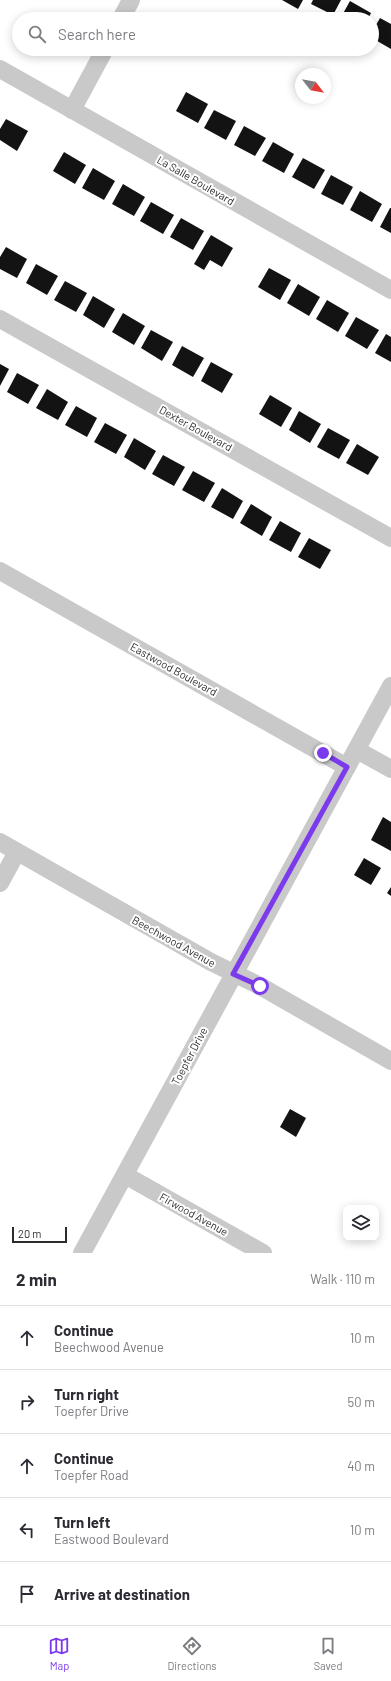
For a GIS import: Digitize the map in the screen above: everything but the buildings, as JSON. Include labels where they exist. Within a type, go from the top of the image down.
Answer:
[{"type":"street","points":[[125,12],[131,0]]},
{"type":"street","points":[[72,110],[101,56]]},
{"type":"street","name":"La Salle Boulevard","points":[[0,69],[391,290]]},
{"type":"street","name":"Dexter Boulevard","points":[[0,319],[391,538]]},
{"type":"street","name":"Eastwood Boulevard","points":[[0,572],[347,767]]},
{"type":"street","name":"Toepfer Drive","points":[[82,1253],[391,686]]},
{"type":"street","points":[[357,750],[391,769]]},
{"type":"street","name":"Beechwood Avenue","points":[[0,842],[233,974],[260,986],[391,1061]]},
{"type":"street","points":[[0,883],[17,852]]},
{"type":"street","name":"Firwood Avenue","points":[[125,1175],[263,1253]]},
{"type":"route","points":[[260,986],[233,974],[347,767],[323,753]]}]
